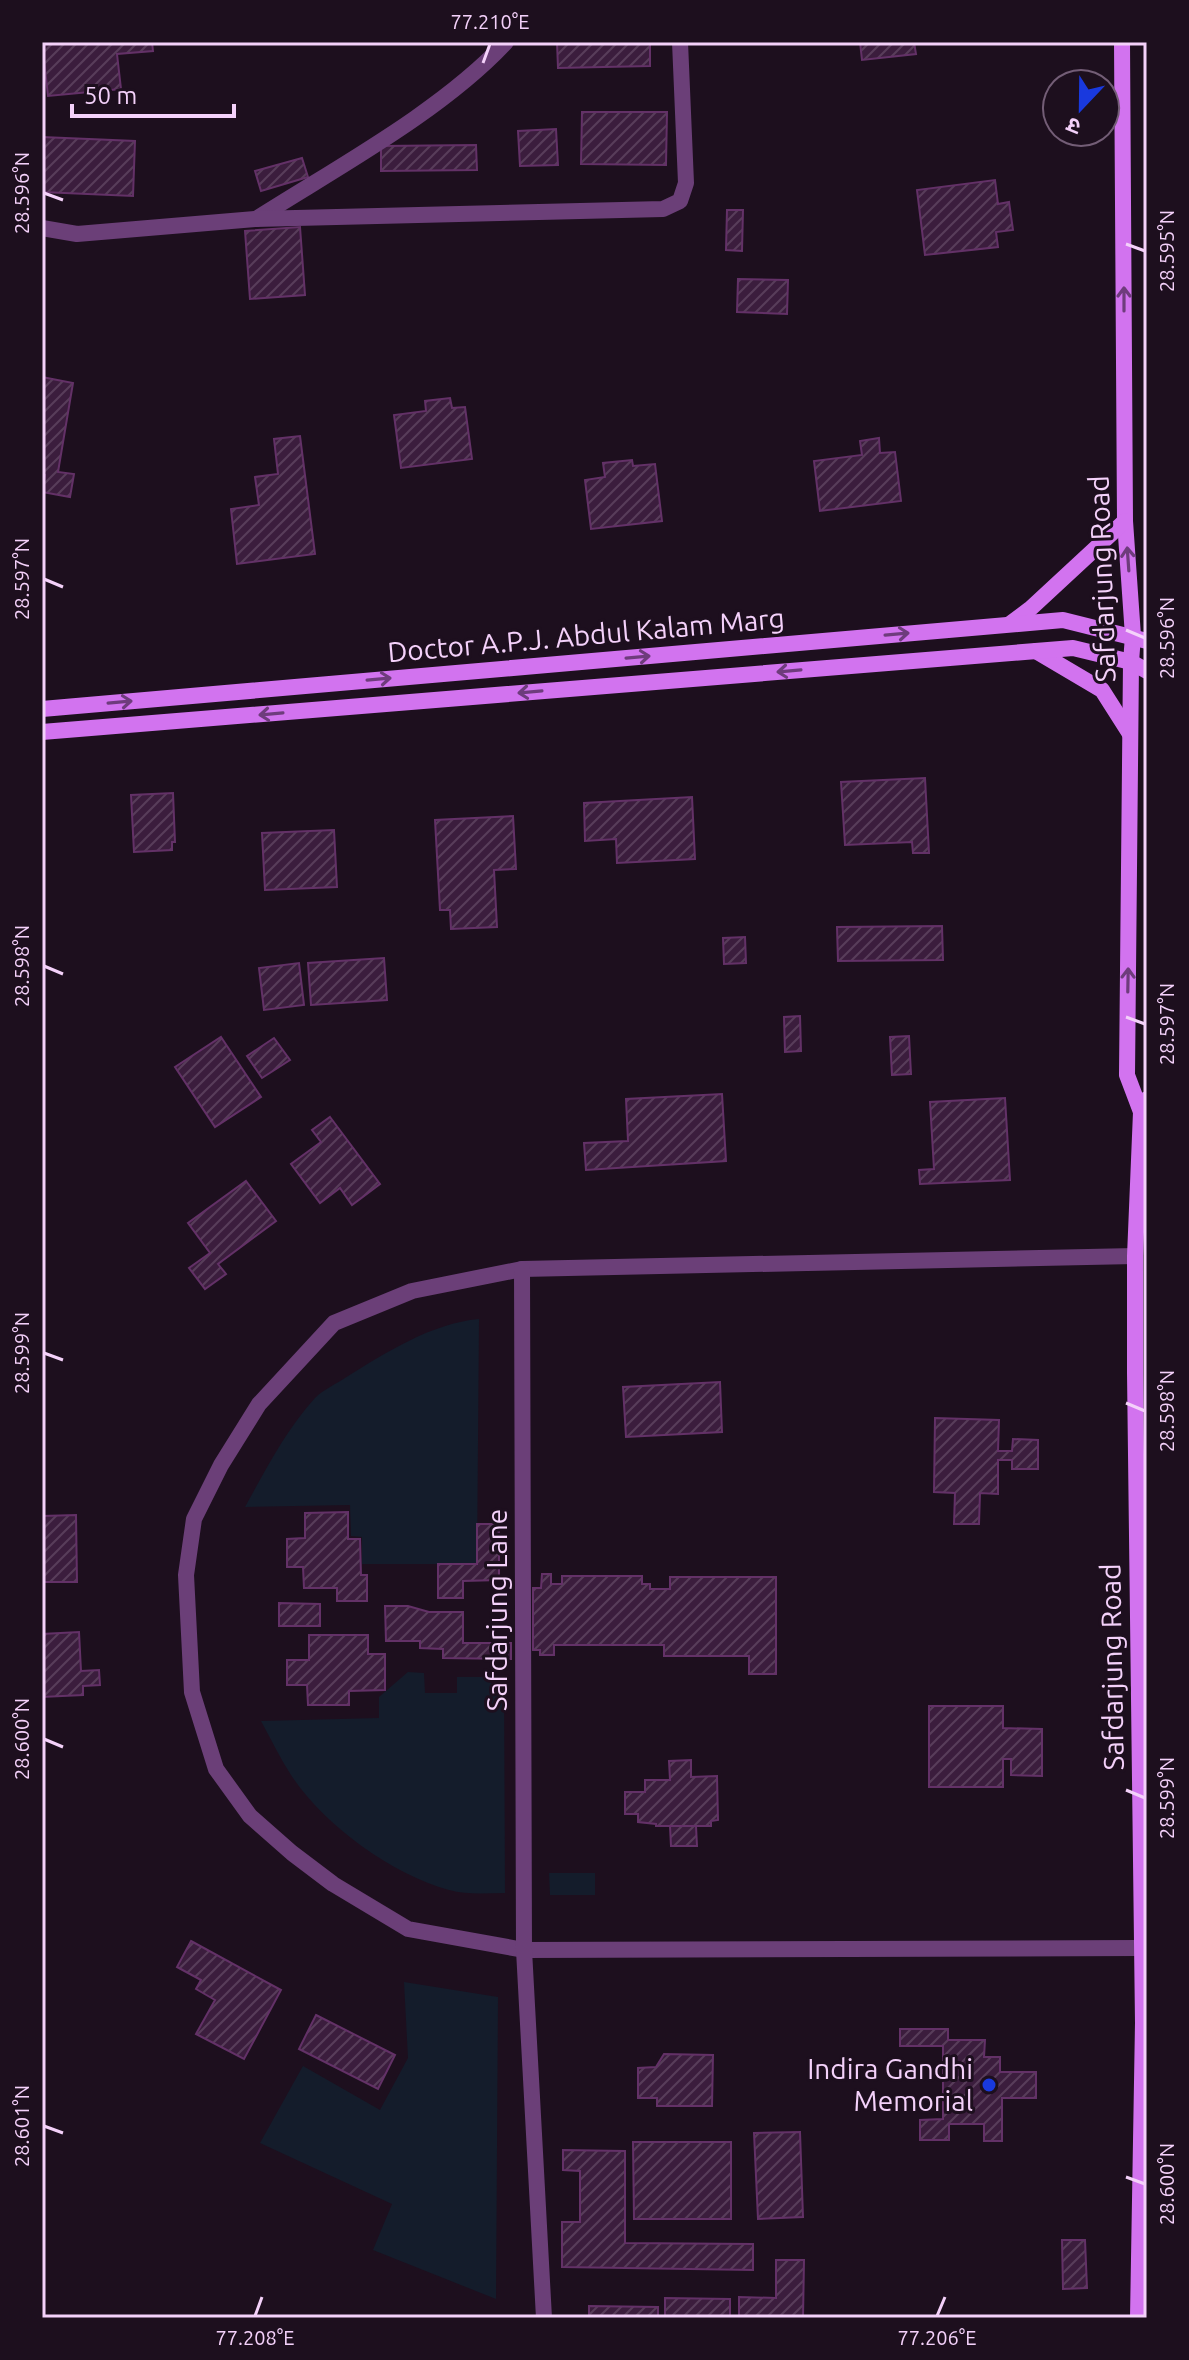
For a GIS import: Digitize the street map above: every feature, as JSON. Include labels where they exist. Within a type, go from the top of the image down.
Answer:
[{"type":"main road","name":"Safdarjung Road","points":[[1122,42],[1125,521],[1140,639],[1131,662],[1127,1075],[1144,1105],[1135,1256],[1143,2023],[1138,2318]]},
{"type":"main road","points":[[1009,625],[1125,521]]},
{"type":"main road","name":"Doctor A.P.J. Abdul Kalam Marg","points":[[42,709],[1063,620],[1140,639]]},
{"type":"main road","points":[[956,629],[959,657]]},
{"type":"main road","name":"Doctor A.P.J. Abdul Kalam Marg","points":[[42,732],[1073,648],[1131,662],[1147,671]]},
{"type":"main road","points":[[1034,651],[1102,690],[1132,736]]},
{"type":"street","points":[[255,219],[426,109],[506,42]]},
{"type":"street","points":[[42,228],[77,234],[255,219],[663,209],[680,201],[686,183],[680,42]]},
{"type":"street","points":[[1135,1256],[522,1269],[412,1291],[334,1323],[259,1404],[221,1465],[194,1519],[186,1575],[192,1692],[216,1769],[250,1816],[333,1884],[408,1929],[524,1950],[1140,1948]]},
{"type":"street","name":"Safdarjung Lane","points":[[522,1269],[524,1950],[544,2318]]},
{"type":"shaded area","points":[[479,1319],[477,1564],[362,1564],[362,1537],[351,1536],[350,1505],[245,1507],[286,1437],[318,1395],[409,1341],[444,1326]]},
{"type":"shaded area","points":[[408,1672],[424,1673],[425,1693],[457,1693],[457,1677],[504,1677],[505,1893],[449,1890],[427,1883],[382,1860],[340,1829],[305,1794],[287,1769],[261,1721],[379,1718],[379,1697]]},
{"type":"shaded area","points":[[549,1873],[595,1873],[595,1895],[550,1895]]},
{"type":"shaded area","points":[[404,1982],[498,1997],[496,2299],[373,2250],[392,2204],[260,2143],[303,2066],[380,2110],[408,2058]]},
{"type":"building","points":[[42,42],[152,42],[153,51],[117,54],[121,89],[48,96]]},
{"type":"building","points":[[557,42],[650,42],[650,66],[558,68]]},
{"type":"building","points":[[860,42],[914,42],[916,54],[862,60]]},
{"type":"building","points":[[582,112],[667,112],[666,165],[581,164]]},
{"type":"building","points":[[556,129],[558,165],[520,166],[518,131]]},
{"type":"building","points":[[42,137],[135,141],[133,196],[42,192]]},
{"type":"building","points":[[476,145],[477,170],[381,171],[381,146]]},
{"type":"building","points":[[302,158],[308,177],[261,191],[255,171]]},
{"type":"building","points":[[995,180],[998,204],[1009,202],[1013,230],[996,232],[998,247],[925,255],[917,190]]},
{"type":"building","points":[[727,210],[743,210],[742,251],[726,250]]},
{"type":"building","points":[[300,227],[305,295],[250,299],[245,231]]},
{"type":"building","points":[[738,279],[788,280],[787,314],[737,312]]},
{"type":"building","points":[[42,377],[73,383],[58,472],[74,474],[70,497],[42,492],[45,475],[42,474]]},
{"type":"building","points":[[450,398],[452,408],[465,407],[472,459],[401,468],[394,415],[426,411],[425,401]]},
{"type":"building","points":[[300,436],[315,554],[237,564],[231,509],[259,505],[255,477],[278,474],[274,439]]},
{"type":"building","points":[[879,438],[880,453],[895,452],[901,501],[820,511],[814,461],[862,455],[860,441]]},
{"type":"building","points":[[632,460],[633,466],[655,464],[662,521],[591,529],[585,480],[605,477],[603,463]]},
{"type":"building","points":[[925,778],[929,853],[913,853],[912,842],[845,845],[841,782]]},
{"type":"building","points":[[173,793],[175,842],[172,842],[172,850],[134,852],[131,795]]},
{"type":"building","points":[[692,797],[695,859],[617,863],[616,839],[585,841],[584,803]]},
{"type":"building","points":[[513,816],[516,869],[494,870],[497,927],[451,929],[450,910],[440,910],[435,820]]},
{"type":"building","points":[[334,830],[337,887],[265,890],[262,833]]},
{"type":"building","points":[[942,926],[943,960],[838,961],[837,927]]},
{"type":"building","points":[[745,937],[746,963],[724,964],[723,938]]},
{"type":"building","points":[[384,958],[387,1000],[311,1005],[308,963]]},
{"type":"building","points":[[299,963],[304,1005],[264,1010],[259,968]]},
{"type":"building","points":[[800,1016],[801,1051],[785,1052],[784,1017]]},
{"type":"building","points":[[909,1036],[911,1074],[892,1075],[890,1037]]},
{"type":"building","points":[[221,1037],[261,1097],[215,1127],[175,1067]]},
{"type":"building","points":[[274,1038],[290,1060],[262,1078],[247,1056]]},
{"type":"building","points":[[722,1094],[726,1161],[586,1170],[584,1143],[628,1141],[626,1099]]},
{"type":"building","points":[[1005,1098],[1010,1180],[920,1184],[919,1170],[934,1169],[930,1102]]},
{"type":"building","points":[[330,1117],[380,1184],[352,1205],[340,1188],[320,1203],[291,1164],[321,1142],[312,1130]]},
{"type":"building","points":[[246,1181],[276,1221],[218,1264],[226,1274],[205,1289],[189,1268],[210,1253],[188,1223]]},
{"type":"building","points":[[720,1382],[722,1432],[626,1437],[623,1387]]},
{"type":"building","points":[[935,1418],[999,1420],[998,1451],[1012,1451],[1013,1439],[1038,1440],[1038,1469],[1012,1469],[1012,1460],[998,1460],[998,1494],[980,1493],[979,1524],[954,1524],[955,1493],[934,1492]]},
{"type":"building","points":[[348,1512],[348,1539],[360,1539],[361,1575],[367,1575],[367,1601],[337,1601],[337,1588],[304,1588],[303,1567],[287,1567],[287,1539],[305,1538],[305,1513]]},
{"type":"building","points":[[76,1515],[77,1582],[42,1582],[42,1516]]},
{"type":"building","points":[[477,1524],[499,1524],[499,1580],[463,1581],[463,1598],[438,1598],[438,1564],[477,1564]]},
{"type":"building","points":[[542,1574],[551,1574],[551,1584],[562,1584],[562,1576],[642,1576],[642,1584],[650,1584],[650,1589],[670,1589],[670,1577],[776,1577],[776,1674],[749,1674],[749,1656],[664,1656],[664,1645],[554,1645],[554,1655],[540,1655],[540,1650],[533,1650],[533,1588],[541,1588]]},
{"type":"building","points":[[279,1603],[320,1604],[320,1626],[279,1626]]},
{"type":"building","points":[[385,1606],[408,1606],[429,1612],[463,1612],[463,1643],[511,1643],[511,1659],[443,1658],[443,1649],[420,1648],[420,1641],[386,1641]]},
{"type":"building","points":[[79,1632],[81,1671],[99,1670],[100,1685],[83,1686],[83,1695],[42,1697],[42,1634]]},
{"type":"building","points":[[309,1635],[368,1635],[368,1654],[385,1654],[385,1690],[349,1691],[349,1705],[308,1705],[307,1685],[287,1685],[287,1660],[309,1660]]},
{"type":"building","points":[[929,1706],[1003,1706],[1003,1728],[1042,1729],[1042,1776],[1011,1775],[1011,1759],[1003,1759],[1003,1787],[929,1787]]},
{"type":"building","points":[[691,1760],[691,1777],[717,1776],[718,1820],[711,1821],[711,1826],[656,1826],[638,1822],[638,1814],[625,1814],[625,1792],[645,1792],[645,1780],[670,1780],[669,1761]]},
{"type":"building","points":[[670,1826],[696,1826],[697,1846],[671,1846]]},
{"type":"building","points":[[191,1941],[281,1990],[244,2059],[196,2034],[215,2000],[196,1989],[201,1980],[177,1967]]},
{"type":"building","points":[[316,2015],[395,2055],[378,2089],[299,2049]]},
{"type":"building","name":"Indira Gandhi Memorial","points":[[900,2029],[948,2029],[948,2040],[985,2040],[984,2057],[1000,2057],[1000,2072],[1036,2072],[1036,2098],[1002,2098],[1002,2141],[984,2141],[984,2124],[949,2124],[949,2140],[920,2140],[920,2120],[943,2119],[943,2046],[900,2046]]},
{"type":"building","points":[[664,2054],[713,2055],[712,2106],[657,2106],[657,2098],[638,2098],[638,2068],[656,2067]]},
{"type":"building","points":[[800,2132],[803,2217],[758,2219],[754,2133]]},
{"type":"building","points":[[633,2142],[731,2142],[731,2219],[634,2219]]},
{"type":"building","points":[[563,2150],[625,2151],[625,2243],[753,2244],[753,2270],[562,2267],[562,2222],[580,2222],[580,2171],[563,2170]]},
{"type":"building","points":[[1062,2240],[1085,2240],[1087,2288],[1063,2289]]},
{"type":"building","points":[[776,2260],[804,2260],[803,2318],[739,2318],[739,2297],[776,2298]]},
{"type":"building","points":[[665,2298],[730,2299],[730,2318],[665,2318]]},
{"type":"building","points":[[589,2306],[658,2307],[658,2318],[589,2318]]},
{"type":"place","name":"Indira Gandhi Memorial","points":[[989,2085]]}]
